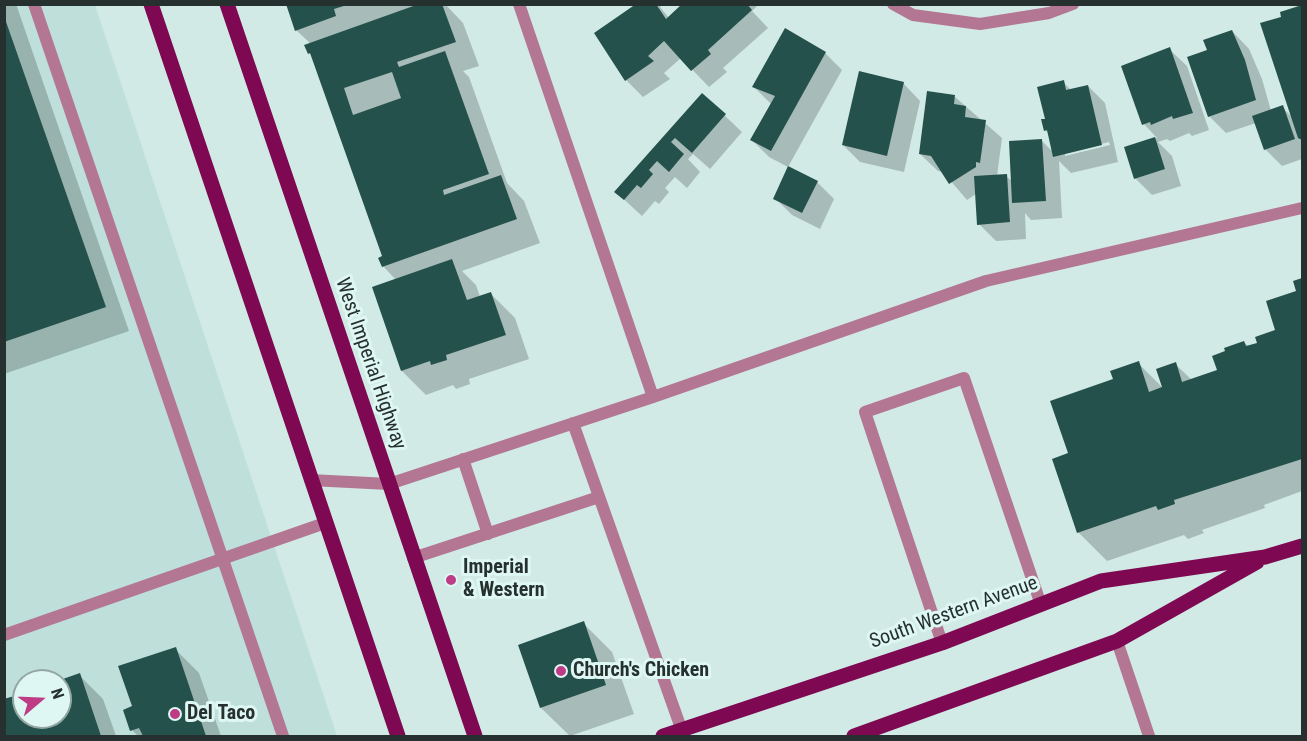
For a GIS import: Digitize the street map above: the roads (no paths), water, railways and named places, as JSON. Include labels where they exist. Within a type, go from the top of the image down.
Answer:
[{"type":"main road","points":[[151,4],[398,736]]},
{"type":"main road","name":"West Imperial Highway","points":[[227,4],[413,558],[476,736]]},
{"type":"main road","name":"South Western Avenue","points":[[663,736],[942,642],[1101,581],[1265,557],[1302,546]]},
{"type":"main road","name":"South Western Avenue","points":[[863,735],[1117,641],[1265,557]]},
{"type":"street","points":[[34,4],[283,736]]},
{"type":"street","points":[[519,4],[653,397]]},
{"type":"street","points":[[893,4],[913,15],[980,24],[1049,12],[1073,4]]},
{"type":"street","points":[[310,480],[389,484],[653,397],[986,281],[1302,208]]},
{"type":"street","points":[[942,642],[865,412],[964,378],[1041,605]]},
{"type":"street","points":[[573,423],[682,731]]},
{"type":"street","points":[[463,459],[488,534]]},
{"type":"street","points":[[413,558],[599,497]]},
{"type":"street","points":[[4,635],[325,523]]},
{"type":"street","points":[[1117,641],[1149,736]]},
{"type":"place","name":"Imperial & Western","points":[[451,580]]},
{"type":"place","name":"Church's Chicken","points":[[561,671]]},
{"type":"place","name":"Del Taco","points":[[175,714]]}]
